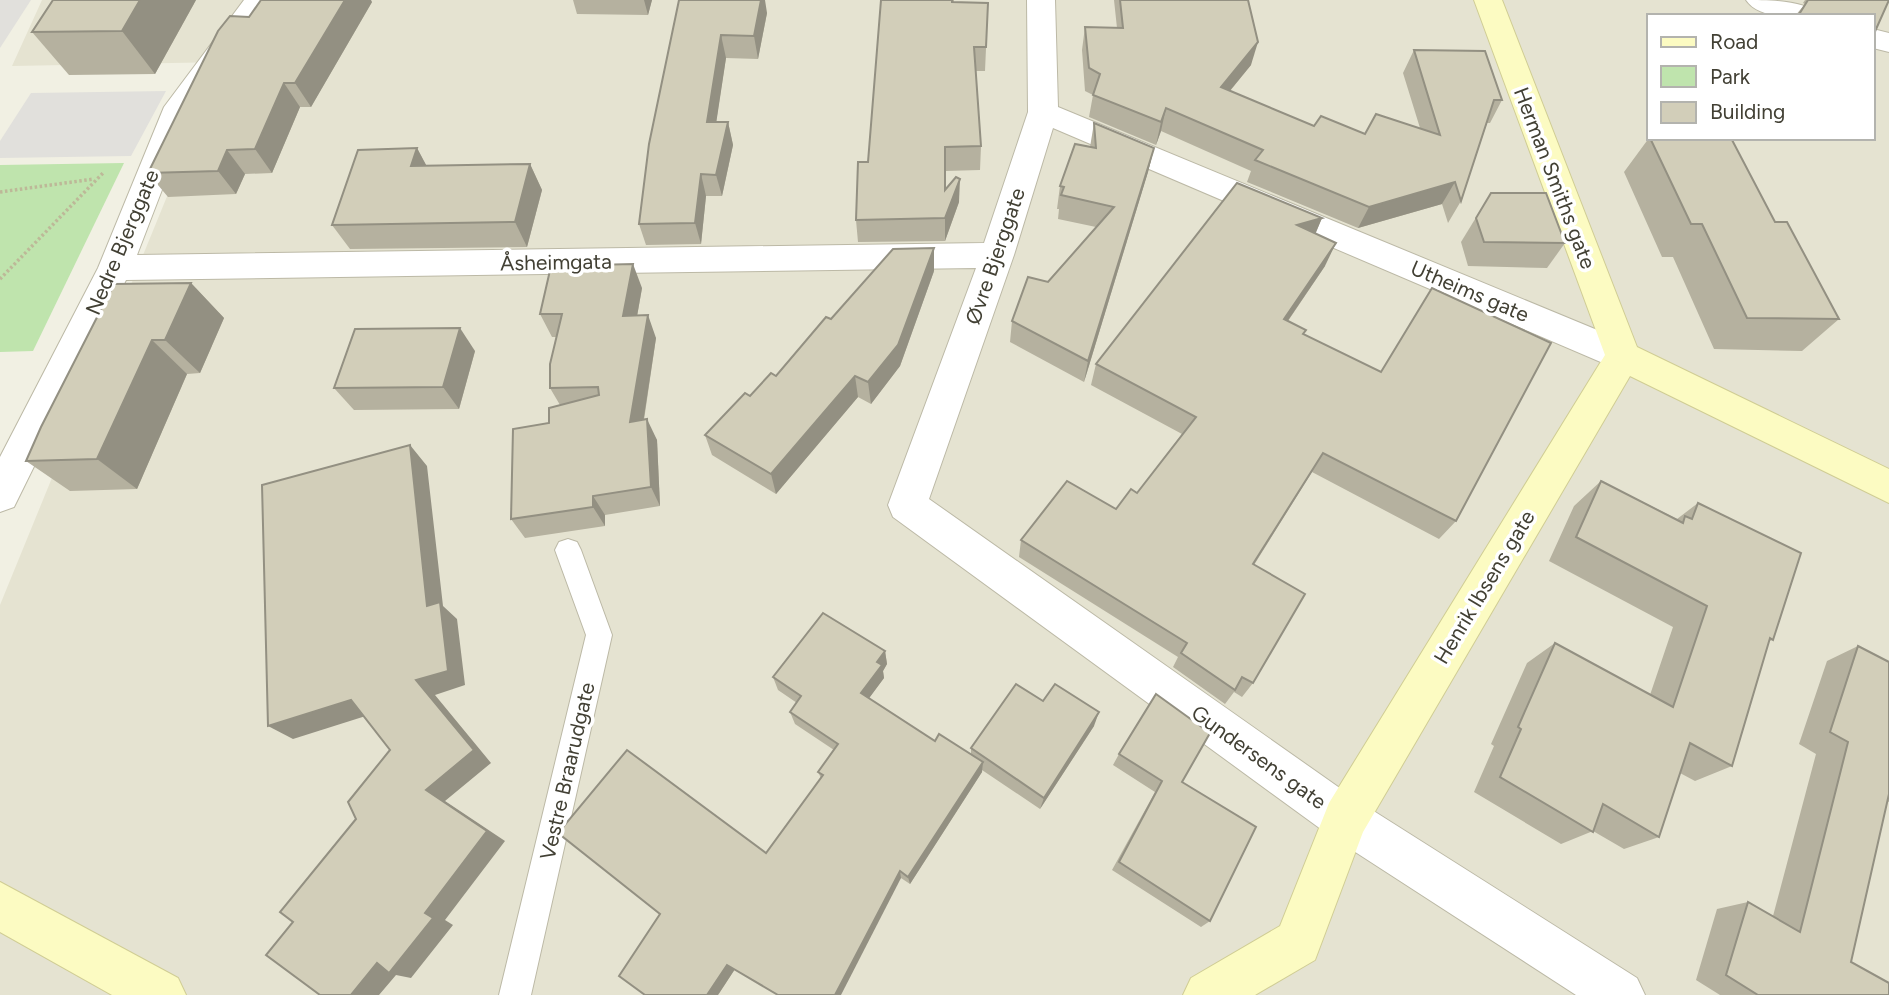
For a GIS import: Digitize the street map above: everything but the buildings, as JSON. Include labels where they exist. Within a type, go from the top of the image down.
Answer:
[{"type":"street","name":"Nedre Bjerggate","points":[[0,495],[115,268],[178,107],[258,0]]},
{"type":"street","name":"Øvre Bjerggate","points":[[907,505],[997,255],[1043,112],[1041,0]]},
{"type":"street","name":"Herman Smiths gate","points":[[1488,0],[1623,356]]},
{"type":"street","points":[[1760,0],[1801,14]]},
{"type":"street","name":"Utheims gate","points":[[1043,112],[1623,356],[1889,487]]},
{"type":"street","name":"Åsheimgata","points":[[115,268],[997,255]]},
{"type":"street","name":"Henrik Ibsens gate","points":[[1208,995],[1298,943],[1345,819],[1623,356]]},
{"type":"street","name":"Gundersens gate","points":[[907,505],[1345,819],[1620,995]]},
{"type":"street","points":[[0,906],[161,995]]},
{"type":"lane","name":"Vestre Braarudgate","points":[[516,995],[599,635],[568,550]]},
{"type":"path","points":[[0,279],[106,170]]},
{"type":"path","points":[[0,192],[95,179]]},
{"type":"shaded area","points":[[0,0],[31,0],[0,48]]},
{"type":"shaded area","points":[[42,0],[1889,0],[1889,995],[0,995],[0,605],[215,79],[225,62],[12,66]]},
{"type":"shaded area","points":[[166,91],[131,156],[0,158],[0,141],[31,93]]},
{"type":"green space","points":[[124,163],[33,351],[0,352],[0,165]]}]
